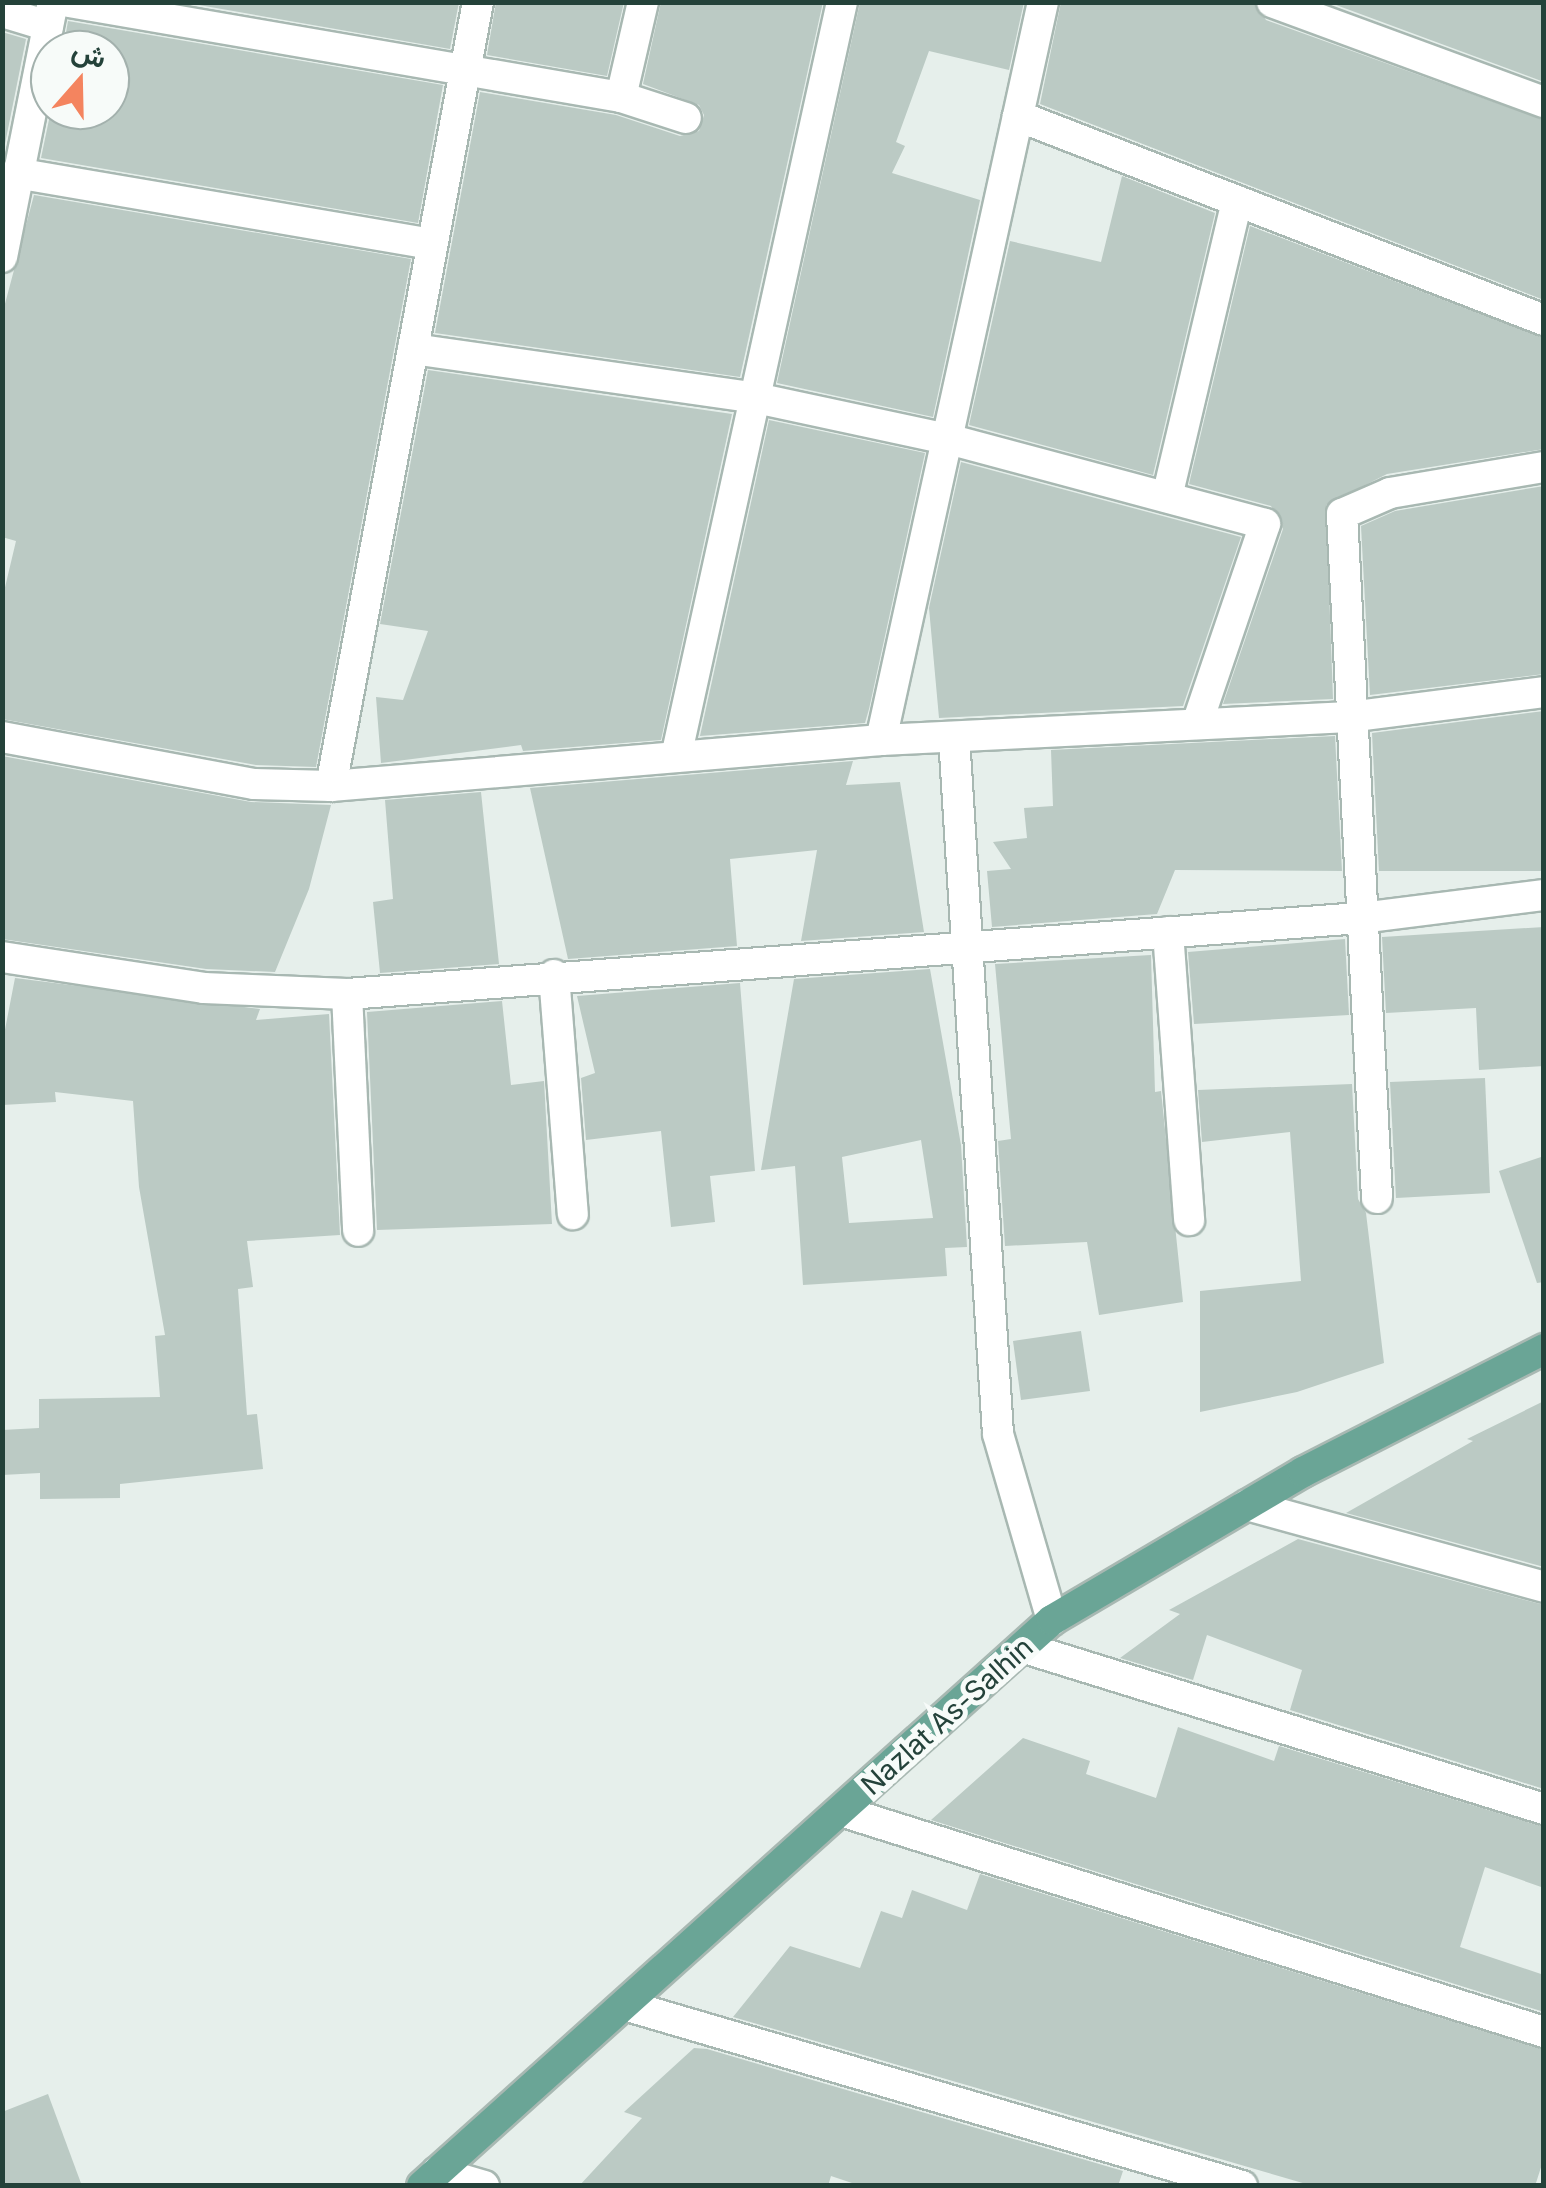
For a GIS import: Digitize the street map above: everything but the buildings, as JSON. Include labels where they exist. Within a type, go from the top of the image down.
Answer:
[{"type":"main road","name":"Nazlat As-Salhin","points":[[430,2179],[628,2006],[1052,1620],[1247,1505],[1540,1353]]},
{"type":"street","points":[[69,2],[465,74],[621,97],[686,118]]},
{"type":"street","points":[[331,786],[478,2]]},
{"type":"street","points":[[621,97],[643,2]]},
{"type":"street","points":[[676,757],[842,2]]},
{"type":"street","points":[[881,740],[1043,2]]},
{"type":"street","points":[[1272,2],[1544,102]]},
{"type":"street","points":[[2,12],[50,14],[16,173],[3,256]]},
{"type":"street","points":[[1018,116],[1544,320]]},
{"type":"street","points":[[16,173],[432,244]]},
{"type":"street","points":[[1167,497],[1237,201]]},
{"type":"street","points":[[413,349],[756,398],[948,438],[1265,524],[1198,724]]},
{"type":"street","points":[[1377,1198],[1342,514],[1390,494],[1544,468]]},
{"type":"street","points":[[2,737],[254,784],[331,786],[881,740],[1350,717],[1544,692]]},
{"type":"street","points":[[954,737],[971,946],[998,1434],[1052,1620]]},
{"type":"street","points":[[2,958],[204,988],[348,994],[1361,918],[1544,896]]},
{"type":"street","points":[[1168,932],[1189,1220]]},
{"type":"street","points":[[554,976],[573,1214]]},
{"type":"street","points":[[348,994],[358,1230]]},
{"type":"street","points":[[1247,1505],[1544,1587]]},
{"type":"street","points":[[1024,1648],[1544,1809]]},
{"type":"street","points":[[841,1811],[1544,2032]]},
{"type":"street","points":[[628,2006],[1242,2186]]},
{"type":"street","points":[[430,2179],[484,2186]]}]
